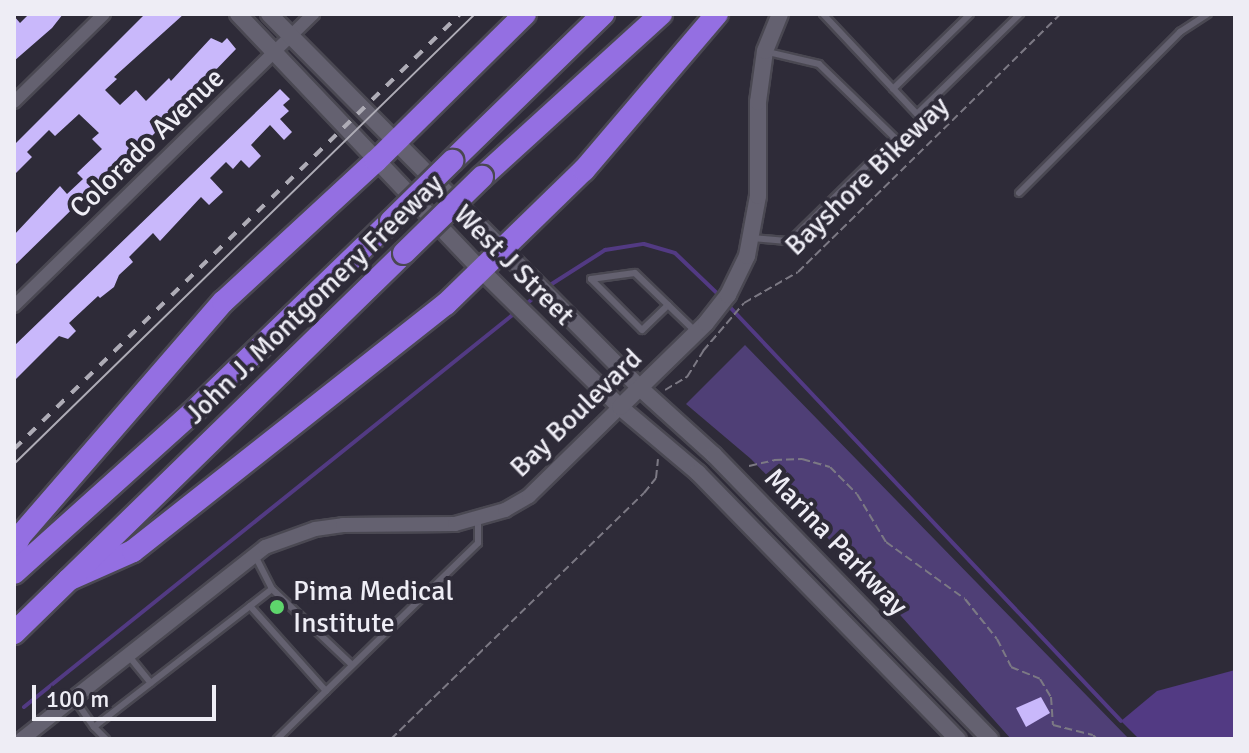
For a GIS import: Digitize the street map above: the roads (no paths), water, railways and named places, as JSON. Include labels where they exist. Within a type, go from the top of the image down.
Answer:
[{"type":"highway","points":[[14,549],[20,536],[223,302],[376,161],[525,14]]},
{"type":"highway","name":"John J. Montgomery Freeway","points":[[14,573],[192,413],[603,14]]},
{"type":"highway","name":"John J. Montgomery Freeway","points":[[14,633],[482,177],[661,14]]},
{"type":"highway","points":[[68,580],[133,551],[446,304],[584,170],[717,14]]},
{"type":"main road","name":"West J Street","points":[[238,14],[347,125],[376,161],[482,271],[620,407]]},
{"type":"main road","name":"West J Street","points":[[269,14],[640,388]]},
{"type":"main road","name":"Bay Boulevard","points":[[620,407],[714,313],[733,302],[752,238],[758,196],[758,102],[765,51],[780,14]]},
{"type":"main road","name":"Marina Parkway","points":[[640,388],[714,455],[990,739]]},
{"type":"main road","name":"Marina Parkway","points":[[620,407],[698,473],[958,739]]},
{"type":"street","points":[[14,102],[104,14]]},
{"type":"street","name":"Colorado Avenue","points":[[14,305],[313,14]]},
{"type":"street","name":"Bay Boulevard","points":[[22,739],[255,555],[286,538],[315,529],[343,525],[429,526],[478,519],[505,510],[529,496],[620,407]]},
{"type":"lane","points":[[893,89],[970,14]]},
{"type":"lane","points":[[826,15],[917,114],[1020,14]]},
{"type":"lane","points":[[1019,193],[1180,32],[1208,14]]},
{"type":"lane","points":[[752,238],[790,241],[895,138],[819,64],[765,51]]},
{"type":"lane","points":[[668,305],[642,330],[591,279],[635,273],[697,333]]},
{"type":"lane","points":[[277,739],[478,543],[478,519]]},
{"type":"lane","points":[[255,555],[272,589],[352,665]]},
{"type":"lane","points":[[94,727],[272,589]]},
{"type":"lane","points":[[250,606],[326,691]]},
{"type":"lane","points":[[128,655],[151,683]]},
{"type":"lane","points":[[74,698],[106,739]]},
{"type":"waterway","points":[[547,287],[605,250],[644,244],[675,253],[720,296]]},
{"type":"waterway","points":[[525,305],[540,293]]},
{"type":"waterway","points":[[726,303],[1121,721]]},
{"type":"waterway","points":[[24,707],[515,313]]},
{"type":"tram line","points":[[14,464],[475,14]]},
{"type":"railway","points":[[14,449],[460,14]]},
{"type":"place","name":"Pima Medical Institute","points":[[277,607]]}]
